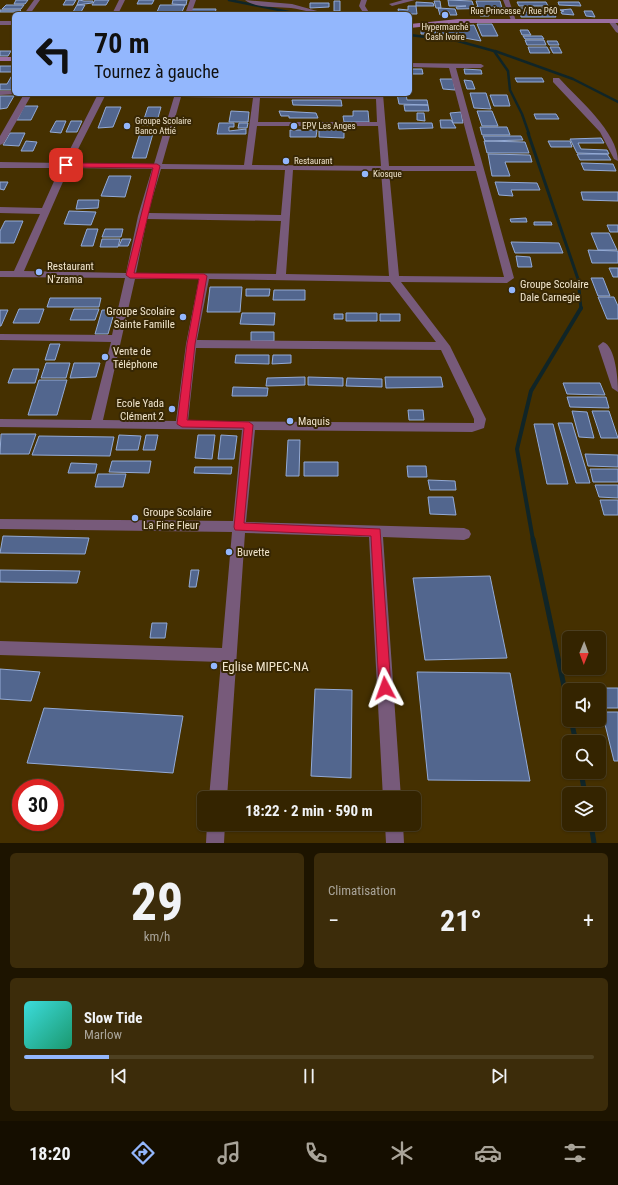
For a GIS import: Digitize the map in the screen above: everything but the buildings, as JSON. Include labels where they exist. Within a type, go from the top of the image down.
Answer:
[{"type":"street","points":[[28,12],[37,0]]},
{"type":"street","points":[[116,12],[122,0]]},
{"type":"street","points":[[189,12],[193,0]]},
{"type":"street","points":[[248,0],[258,3],[300,8],[317,12]]},
{"type":"street","points":[[300,0],[300,8]]},
{"type":"street","points":[[364,0],[362,6],[366,12]]},
{"type":"street","points":[[392,4],[412,0]]},
{"type":"street","points":[[506,0],[514,20]]},
{"type":"street","name":"Rue Princesse / Rue P60","points":[[412,26],[453,21],[614,21]]},
{"type":"street","points":[[614,21],[618,31]]},
{"type":"street","points":[[0,23],[12,23]]},
{"type":"street","points":[[0,59],[12,59]]},
{"type":"street","points":[[412,65],[481,66]]},
{"type":"street","points":[[0,274],[394,280],[507,280],[509,278],[452,65]]},
{"type":"street","points":[[556,80],[603,131],[618,159]]},
{"type":"street","points":[[0,93],[12,93]]},
{"type":"street","points":[[0,143],[27,96]]},
{"type":"street","points":[[18,274],[66,165],[101,96]]},
{"type":"street","points":[[96,423],[117,339],[143,216],[177,96]]},
{"type":"street","points":[[0,423],[472,428],[480,424],[480,419],[445,346],[394,280],[380,96],[257,96],[248,166]]},
{"type":"street","points":[[254,124],[381,124]]},
{"type":"street","points":[[0,165],[480,169]]},
{"type":"street","points":[[281,278],[289,167]]},
{"type":"street","points":[[0,210],[46,211]]},
{"type":"street","points":[[143,216],[285,218]]},
{"type":"street","points":[[182,424],[191,344],[204,276]]},
{"type":"street","points":[[0,337],[117,339]]},
{"type":"street","points":[[191,344],[445,346]]},
{"type":"street","points":[[603,346],[618,388]]},
{"type":"street","points":[[219,791],[239,527],[249,425]]},
{"type":"street","points":[[0,524],[239,527],[464,534]]},
{"type":"street","points":[[376,532],[392,791]]},
{"type":"street","points":[[0,648],[230,655]]},
{"type":"street","points":[[215,843],[216,831]]},
{"type":"street","points":[[394,831],[395,843]]},
{"type":"waterway","points":[[229,0],[289,12]]},
{"type":"waterway","points":[[412,35],[458,41],[494,51],[508,71],[510,90],[522,114],[529,134]]},
{"type":"waterway","points":[[495,51],[573,79],[618,102]]},
{"type":"waterway","points":[[528,133],[578,279],[581,308]]},
{"type":"waterway","points":[[533,540],[517,449],[531,391],[581,308]]},
{"type":"waterway","points":[[533,539],[563,683]]},
{"type":"waterway","points":[[573,727],[574,735]]},
{"type":"waterway","points":[[582,779],[584,787]]},
{"type":"waterway","points":[[592,831],[594,843]]},
{"type":"place","name":"Hypermarché Cash Ivoire","points":[[445,15]]},
{"type":"place","name":"Groupe Scolaire Banco Attié","points":[[127,126]]},
{"type":"place","name":"EPV Les Anges","points":[[294,126]]},
{"type":"place","name":"Restaurant","points":[[286,161]]},
{"type":"place","name":"Kiosque","points":[[365,174]]},
{"type":"place","name":"Restaurant N'zrama","points":[[39,272]]},
{"type":"place","name":"Groupe Scolaire Dale Carnegie","points":[[512,290]]},
{"type":"place","name":"Groupe Scolaire Sainte Famille","points":[[183,317]]},
{"type":"place","name":"Vente de Téléphone","points":[[105,357]]},
{"type":"place","name":"Ecole Yada Clément 2","points":[[172,409]]},
{"type":"place","name":"Maquis","points":[[290,421]]},
{"type":"place","name":"Groupe Scolaire La Fine Fleur","points":[[135,518]]},
{"type":"place","name":"Buvette","points":[[229,552]]},
{"type":"place","name":"Eglise MIPEC-NA","points":[[214,666]]},
{"type":"route","points":[[66,165],[157,166],[143,216],[130,275],[204,276],[191,344],[182,424],[249,425],[239,527],[376,532],[385,688]]}]
